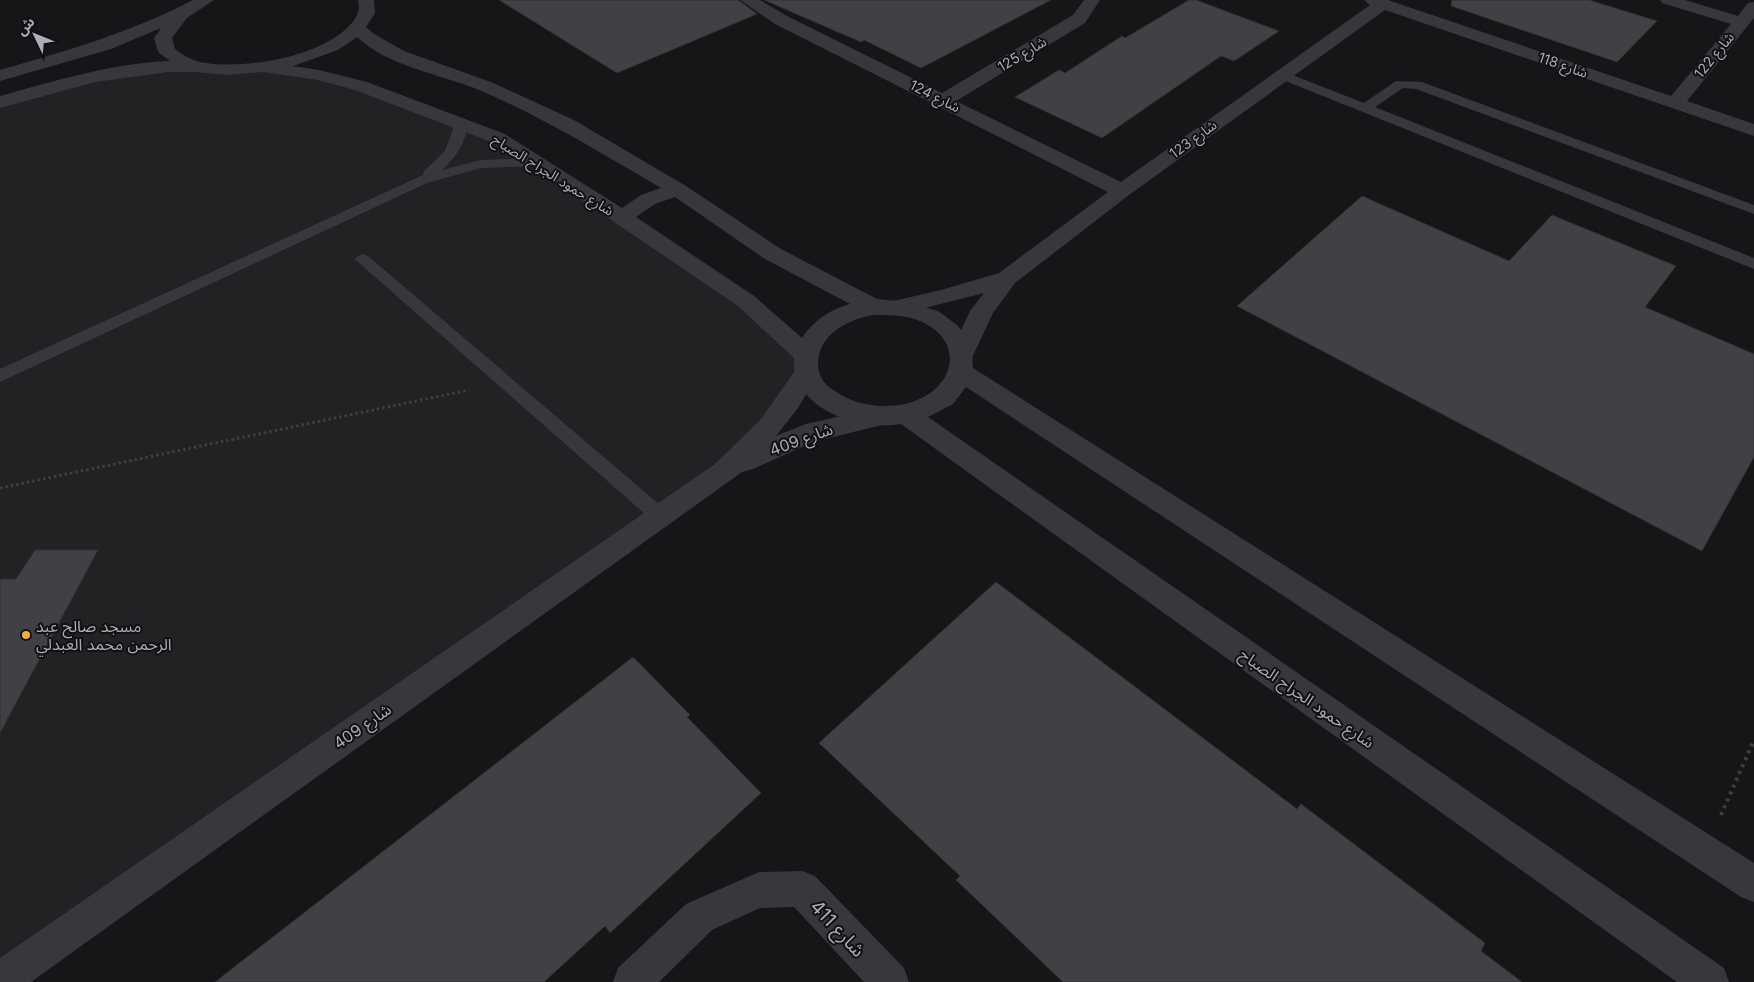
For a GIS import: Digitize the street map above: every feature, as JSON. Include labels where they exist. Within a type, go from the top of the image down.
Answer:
[{"type":"street","points":[[0,76],[105,45],[139,32],[206,0]]},
{"type":"street","points":[[0,102],[129,70],[168,66],[235,70],[266,66],[320,51],[342,40],[357,28],[367,14],[366,0]]},
{"type":"street","name":"شارع 124","points":[[748,0],[781,20],[944,100],[1122,191]]},
{"type":"street","name":"شارع 125","points":[[944,100],[1079,20],[1092,0]]},
{"type":"street","points":[[1668,0],[1741,22]]},
{"type":"street","name":"شارع 123","points":[[961,363],[982,311],[1007,278],[1122,191],[1282,75],[1377,2]]},
{"type":"street","name":"شارع 118","points":[[1377,2],[1754,130]]},
{"type":"street","name":"شارع 122","points":[[1675,103],[1754,7]]},
{"type":"street","points":[[188,8],[171,23],[167,30],[163,38],[166,52],[182,62],[206,68]]},
{"type":"street","points":[[357,28],[382,47],[415,63],[485,86],[541,110],[678,190],[773,254],[873,307]]},
{"type":"street","name":"شارع حمود الجراح الصباح","points":[[266,66],[319,75],[361,86],[498,138],[539,162],[746,302],[806,364]]},
{"type":"street","points":[[623,219],[639,204],[664,192],[678,190]]},
{"type":"street","name":"شارع 123","points":[[898,307],[943,298],[1007,278]]},
{"type":"street","points":[[873,307],[898,307],[920,313],[940,323],[955,337],[961,363],[954,386],[942,398],[924,408],[893,415],[858,413],[840,407],[825,398],[813,386],[806,364],[816,332],[841,315],[873,307]]},
{"type":"street","points":[[961,363],[1754,884]]},
{"type":"street","name":"شارع 409","points":[[0,981],[725,471],[754,445],[778,418],[806,364]]},
{"type":"street","name":"شارع حمود الجراح الصباح","points":[[893,415],[1710,982]]},
{"type":"street","name":"شارع 409","points":[[725,471],[806,434],[843,424],[893,415]]},
{"type":"street","name":"شارع 411","points":[[632,982],[699,917],[759,890],[802,889],[890,982]]},
{"type":"lane","points":[[1282,75],[1754,264]]},
{"type":"lane","points":[[1364,108],[1400,84],[1418,85],[1754,210]]},
{"type":"lane","points":[[422,180],[448,157],[456,145],[462,123]]},
{"type":"lane","points":[[0,376],[422,180],[481,164],[539,162]]},
{"type":"lane","points":[[363,259],[660,516]]},
{"type":"path","points":[[0,488],[506,382]]},
{"type":"path","points":[[1705,852],[1754,740]]},
{"type":"shaded area","points":[[168,66],[319,75],[498,138],[579,189],[805,354],[754,445],[0,981],[0,102]]},
{"type":"building","points":[[499,0],[738,0],[757,14],[617,73]]},
{"type":"building","points":[[764,0],[1051,0],[921,68],[864,40],[861,42]]},
{"type":"building","points":[[1189,0],[1196,0],[1279,31],[1234,61],[1221,56],[1102,138],[1015,97],[1059,70],[1065,73],[1122,36],[1125,38]]},
{"type":"building","points":[[1452,0],[1589,0],[1657,21],[1617,62],[1451,6]]},
{"type":"building","points":[[1362,196],[1509,261],[1552,215],[1676,266],[1645,307],[1754,354],[1754,457],[1702,551],[1237,306]]},
{"type":"building","name":"مسجد صالح عبد الرحمن محمد العبدلي","points":[[35,550],[98,550],[0,733],[0,579],[16,579]]},
{"type":"building","points":[[996,582],[1297,809],[1301,804],[1485,943],[1481,951],[1522,982],[1063,982],[956,880],[960,876],[819,743]]},
{"type":"building","points":[[633,657],[690,715],[687,717],[761,793],[610,933],[605,926],[544,982],[215,982]]},
{"type":"place","name":"مسجد صالح عبد الرحمن محمد العبدلي","points":[[26,635]]}]
